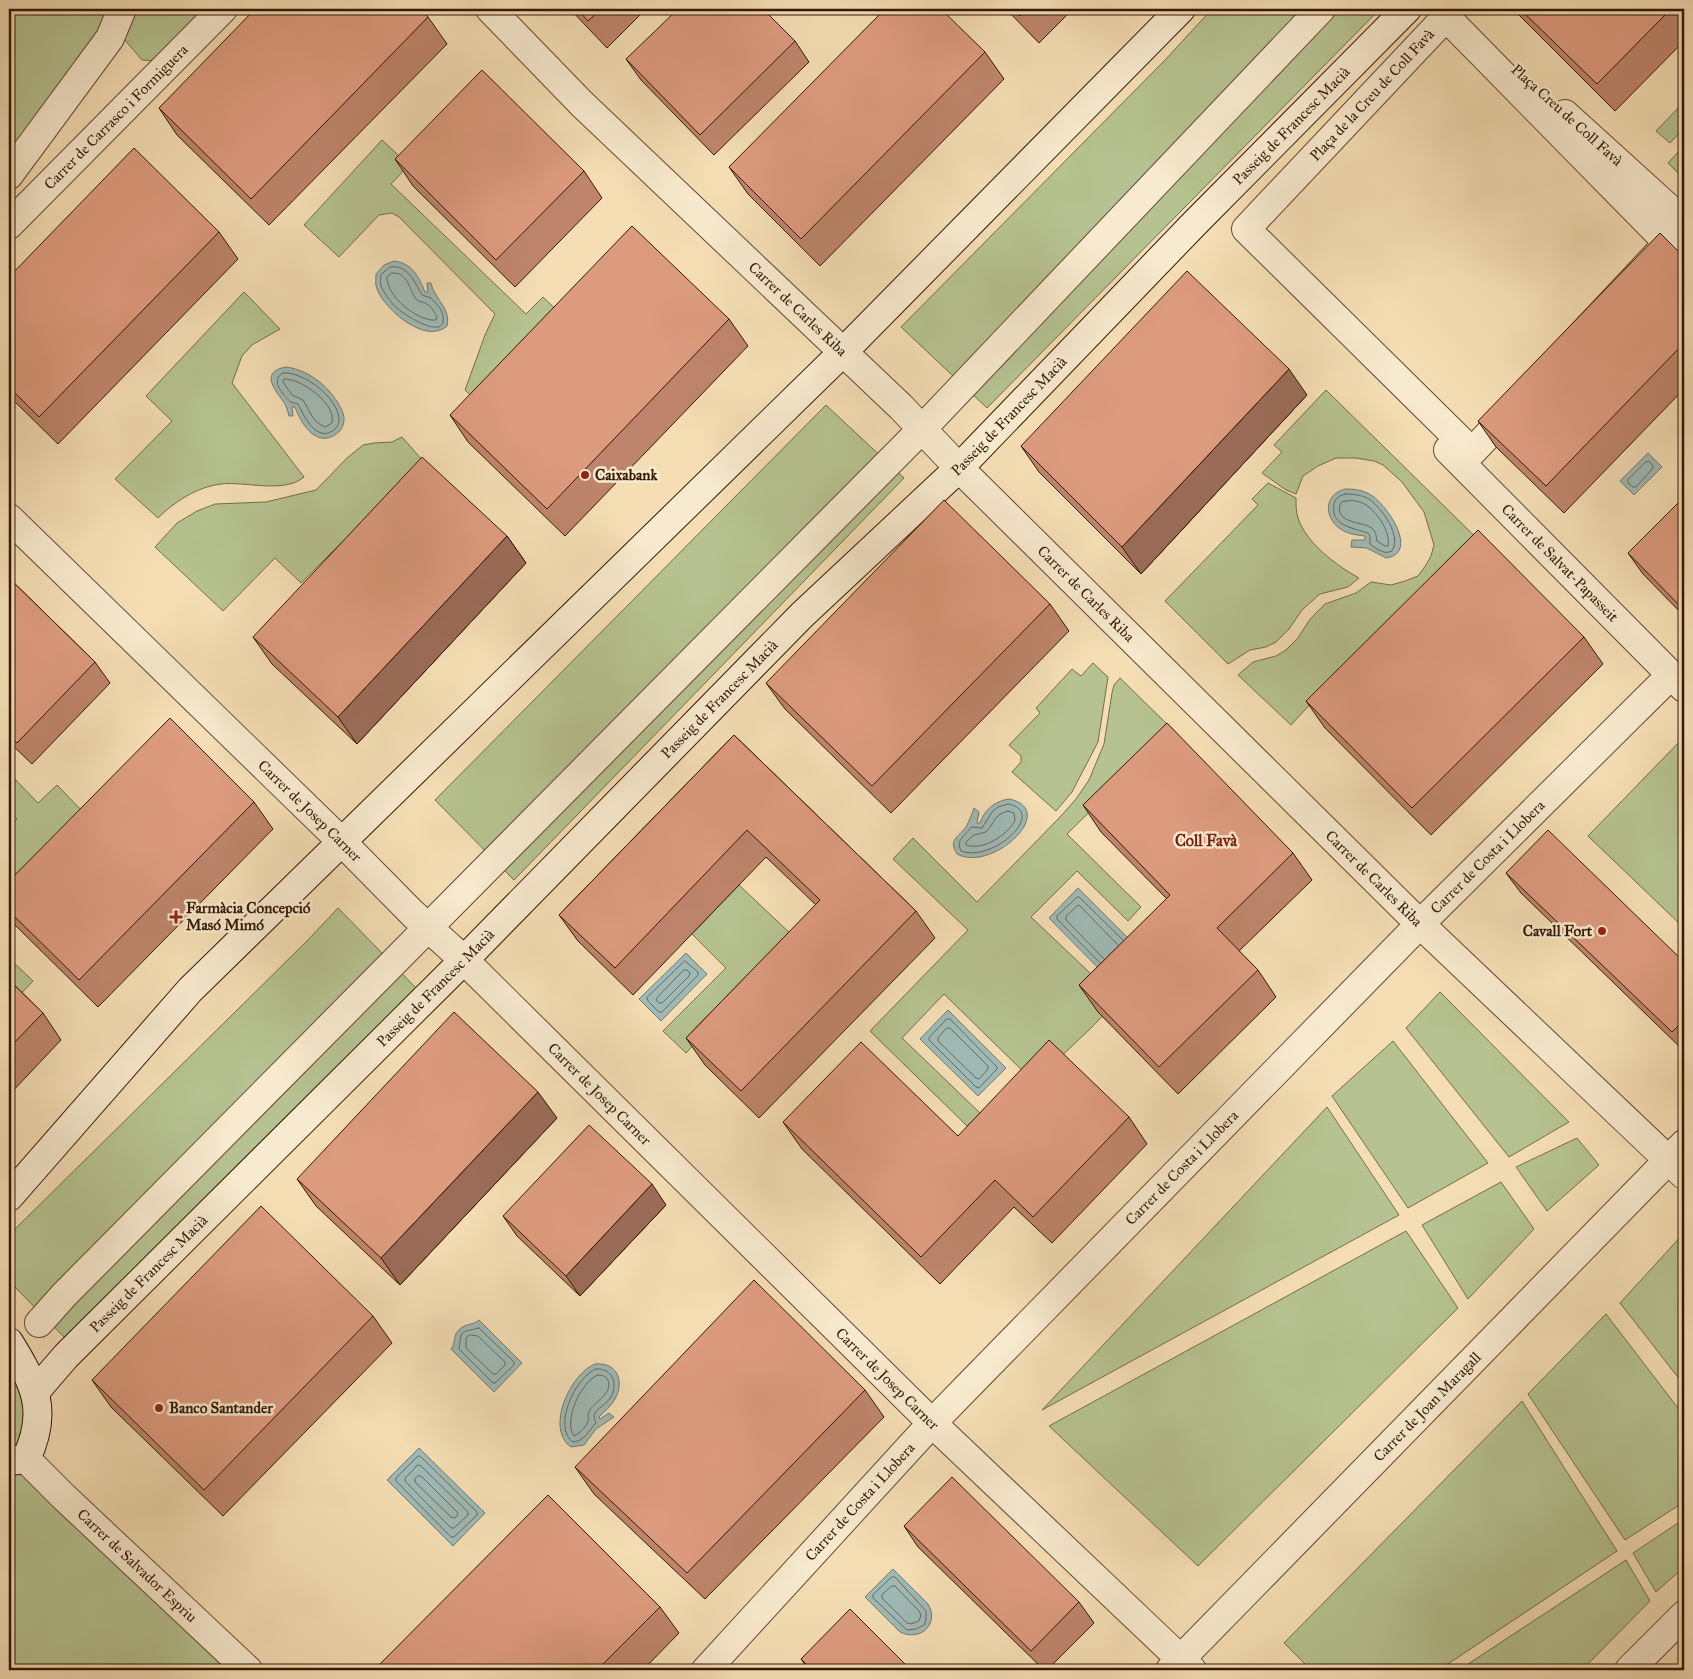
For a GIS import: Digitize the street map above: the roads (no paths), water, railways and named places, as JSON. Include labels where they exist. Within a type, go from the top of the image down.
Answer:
[{"type":"street","points":[[9,174],[110,38],[122,9]]},
{"type":"street","name":"Carrer de Carrasco i Formiguera","points":[[9,225],[223,9]]},
{"type":"street","name":"Carrer de Carles Riba","points":[[490,9],[582,104],[922,429],[959,468],[1420,924],[1679,1160]]},
{"type":"street","points":[[9,1198],[190,990],[843,352],[1181,9]]},
{"type":"street","points":[[39,1323],[427,928],[922,429],[1322,9]]},
{"type":"street","name":"Passeig de Francesc Macià","points":[[36,1392],[66,1356],[464,960],[802,615],[959,468],[1194,224],[1407,9]]},
{"type":"street","name":"Plaça Creu de Coll Favà","points":[[1449,9],[1684,222]]},
{"type":"street","name":"Plaça de la Creu de Coll Favà","points":[[1446,17],[1668,243],[1460,451],[1246,229],[1446,17]]},
{"type":"street","name":"Carrer de Salvat-Papasseit","points":[[1460,451],[1678,682]]},
{"type":"street","name":"Carrer de Josep Carner","points":[[9,518],[341,841],[427,928],[464,960],[1181,1667]]},
{"type":"street","name":"Carrer de Costa i Llobera","points":[[706,1670],[932,1423],[1420,924],[1678,682]]},
{"type":"street","name":"Carrer de Joan Maragall","points":[[1181,1667],[1679,1160]]},
{"type":"street","points":[[9,1342],[36,1392],[38,1410],[37,1428],[33,1444],[17,1460]]},
{"type":"street","name":"Carrer de Salvador Espriu","points":[[17,1460],[71,1504],[248,1670]]},
{"type":"street","points":[[1629,1670],[1684,1615]]},
{"type":"water","points":[[394,261],[406,265],[414,272],[425,292],[428,292],[427,283],[431,283],[447,314],[447,326],[438,331],[418,328],[397,315],[388,306],[377,289],[376,274],[384,265]]},
{"type":"water","points":[[286,367],[302,371],[316,379],[334,396],[344,416],[344,422],[338,433],[326,438],[320,438],[309,431],[304,425],[295,407],[292,407],[293,416],[289,416],[285,404],[275,389],[271,378],[277,370]]},
{"type":"water","points":[[1648,453],[1662,467],[1634,495],[1620,481]]},
{"type":"water","points":[[1345,489],[1368,493],[1385,508],[1397,528],[1400,539],[1400,547],[1396,554],[1386,558],[1367,548],[1351,547],[1352,540],[1365,540],[1365,536],[1352,534],[1339,528],[1334,523],[1329,512],[1330,501],[1333,496]]},
{"type":"water","points":[[1009,799],[1023,805],[1027,815],[1024,826],[1015,838],[1002,848],[987,855],[971,858],[957,854],[953,845],[955,839],[966,827],[974,808],[979,812],[977,823],[980,823],[984,814],[991,807]]},
{"type":"water","points":[[1078,888],[1137,947],[1107,977],[1049,918]]},
{"type":"water","points":[[686,953],[707,974],[661,1021],[639,999]]},
{"type":"water","points":[[948,1010],[1006,1068],[978,1096],[920,1039]]},
{"type":"water","points":[[479,1320],[522,1363],[494,1392],[451,1349],[456,1333],[460,1328]]},
{"type":"water","points":[[595,1364],[603,1364],[614,1369],[619,1379],[618,1392],[615,1399],[599,1417],[600,1419],[609,1413],[614,1417],[596,1429],[584,1445],[571,1447],[564,1439],[560,1428],[564,1403],[577,1379]]},
{"type":"water","points":[[419,1448],[485,1513],[453,1546],[387,1480]]},
{"type":"water","points":[[893,1569],[928,1604],[932,1618],[930,1624],[921,1633],[914,1635],[900,1632],[865,1597]]},
{"type":"place","name":"Caixabank","points":[[585,475]]},
{"type":"place","name":"Farmàcia Concepció Masó Mimó","points":[[176,917]]},
{"type":"place","name":"Cavall Fort","points":[[1602,931]]},
{"type":"place","name":"Banco Santander","points":[[159,1408]]},
{"type":"district","name":"Coll Favà","points":[[1206,840]]}]
